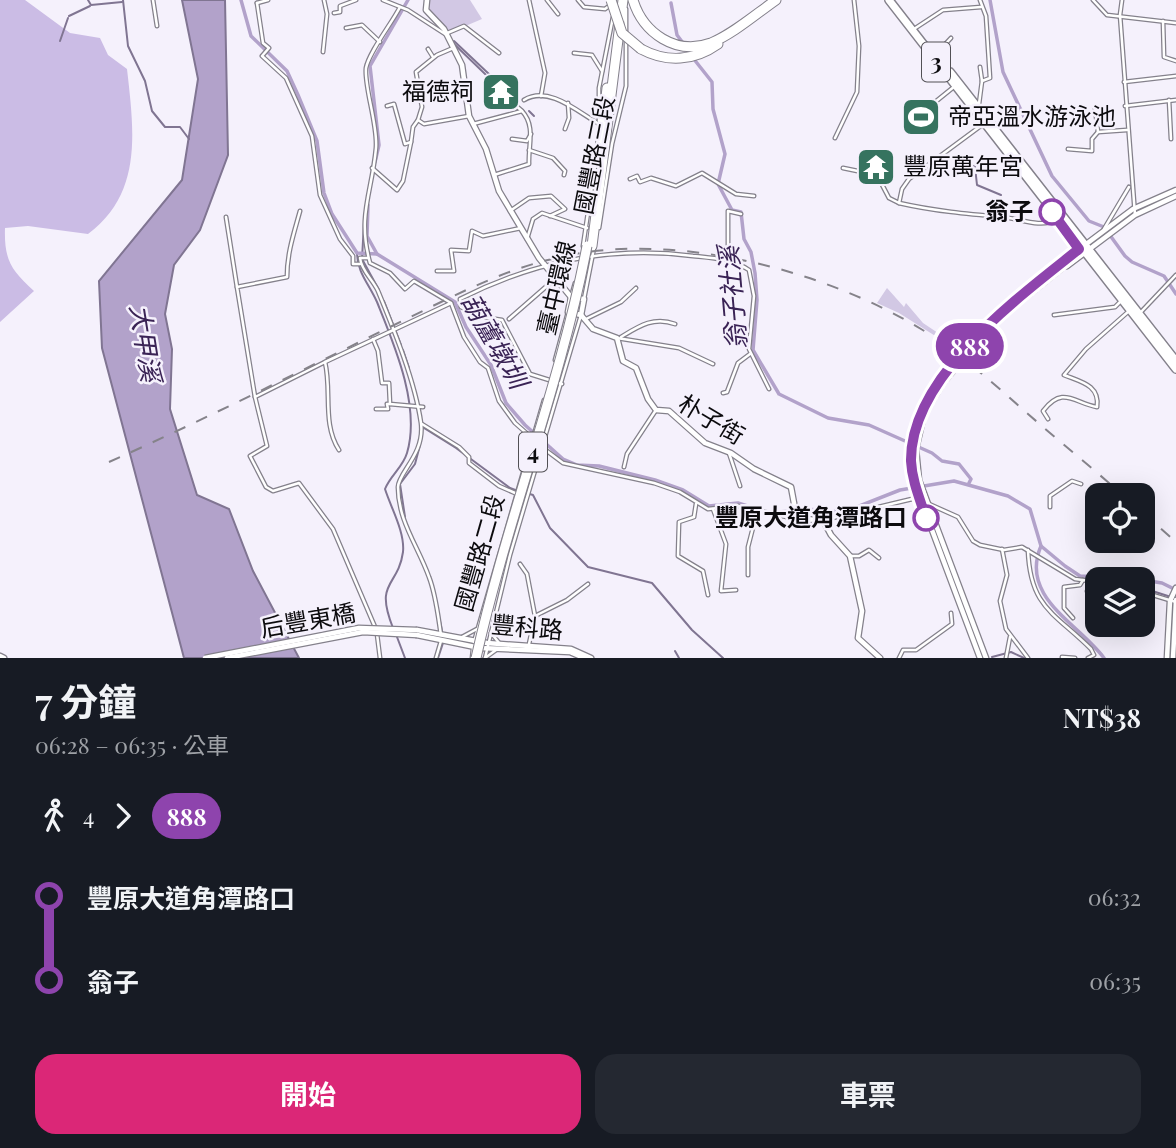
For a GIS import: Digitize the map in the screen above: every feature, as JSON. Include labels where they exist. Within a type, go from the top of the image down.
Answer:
[{"type":"highway","points":[[618,1],[640,17],[651,31],[670,43],[690,46],[712,43],[776,0]]},
{"type":"highway","points":[[618,1],[618,25],[626,37],[649,53],[667,59],[706,52],[783,0]]},
{"type":"highway","points":[[599,200],[613,120],[618,1]]},
{"type":"highway","name":"臺中環線","points":[[479,652],[498,570],[562,353],[582,270],[598,180],[618,1]]},
{"type":"highway","name":"臺中環線","points":[[479,652],[573,330],[599,200],[618,1]]},
{"type":"highway","points":[[598,180],[619,23]]},
{"type":"main road","name":"3","points":[[893,1],[1121,301],[1174,359]]},
{"type":"main road","name":"3","points":[[914,30],[936,54],[986,123]]},
{"type":"main road","name":"3","points":[[1083,249],[1174,359],[1176,369]]},
{"type":"street","points":[[153,0],[157,26]]},
{"type":"street","points":[[268,0],[255,1],[263,43],[269,48],[262,55],[286,78],[312,136],[320,195],[355,265],[360,264]]},
{"type":"street","points":[[323,52],[327,14],[324,0]]},
{"type":"street","points":[[334,13],[340,12],[340,6],[356,0]]},
{"type":"street","points":[[383,0],[406,9],[445,34],[463,68]]},
{"type":"street","points":[[427,0],[426,10],[445,34],[463,68],[469,116],[510,211],[544,265],[571,297],[584,299]]},
{"type":"street","points":[[529,0],[545,73],[541,96]]},
{"type":"street","points":[[547,0],[558,14]]},
{"type":"street","points":[[578,0],[589,8],[606,9],[618,1]]},
{"type":"street","points":[[835,138],[856,92],[859,46],[854,0]]},
{"type":"street","points":[[980,0],[986,16],[990,78],[982,81]]},
{"type":"street","points":[[1093,0],[1104,13],[1176,23]]},
{"type":"street","points":[[1122,0],[1120,16],[1125,106],[1134,212]]},
{"type":"street","name":"國豐路三段","points":[[571,297],[596,174],[602,71],[618,1]]},
{"type":"street","name":"國豐路三段","points":[[581,315],[626,86],[618,1]]},
{"type":"street","points":[[400,7],[366,68],[376,147],[365,197],[363,237],[369,249],[368,258],[370,263],[390,272],[405,289],[414,281],[452,303],[464,337],[480,362],[488,368],[499,401],[515,423],[532,438]]},
{"type":"street","points":[[914,30],[943,10],[981,7]]},
{"type":"street","points":[[1163,21],[1164,57],[1176,61]]},
{"type":"street","points":[[346,28],[362,25],[380,42]]},
{"type":"street","points":[[445,34],[464,26],[499,52]]},
{"type":"street","points":[[936,54],[951,38]]},
{"type":"street","points":[[428,49],[433,57]]},
{"type":"street","points":[[372,168],[397,190],[403,181],[413,127],[422,107],[415,76],[433,57],[451,49]]},
{"type":"street","points":[[574,52],[592,55],[602,71]]},
{"type":"street","points":[[976,106],[982,81],[981,67]]},
{"type":"street","points":[[1124,82],[1176,76]]},
{"type":"street","points":[[929,107],[955,86]]},
{"type":"street","points":[[524,100],[541,96],[568,103],[599,124]]},
{"type":"street","points":[[1169,100],[1171,139]]},
{"type":"street","points":[[1125,106],[1176,100]]},
{"type":"street","points":[[565,129],[569,117],[568,103]]},
{"type":"street","points":[[387,106],[394,104],[402,140],[405,144],[411,142]]},
{"type":"street","points":[[494,175],[529,164],[531,134],[522,111],[515,105]]},
{"type":"street","points":[[1068,149],[1092,151],[1092,139],[1097,132],[1095,108]]},
{"type":"street","points":[[472,124],[522,111]]},
{"type":"street","points":[[418,120],[424,124],[469,116]]},
{"type":"street","points":[[899,203],[901,189],[909,179],[986,123]]},
{"type":"street","points":[[1097,132],[1127,130]]},
{"type":"street","points":[[512,139],[527,141],[531,134]]},
{"type":"street","points":[[529,150],[553,158],[565,172],[564,175]]},
{"type":"street","points":[[844,168],[877,175],[890,198],[899,203],[976,217],[1001,217],[1041,224],[1060,219]]},
{"type":"street","points":[[630,179],[637,176],[640,182],[651,178],[676,186],[702,173],[736,194],[754,196]]},
{"type":"street","points":[[1104,229],[1130,185]]},
{"type":"street","points":[[1083,249],[1104,229],[1176,190]]},
{"type":"street","points":[[1066,263],[1134,212],[1176,196]]},
{"type":"street","points":[[510,211],[529,198],[551,197],[565,209],[550,216]]},
{"type":"street","points":[[237,287],[287,276],[287,252],[298,226],[300,211]]},
{"type":"street","points":[[723,260],[728,248],[728,211],[741,214]]},
{"type":"street","points":[[527,239],[533,219],[542,213],[587,228]]},
{"type":"street","points":[[226,217],[255,397],[267,446],[255,451],[251,460],[266,487],[273,491],[299,483],[333,529],[375,627],[380,658]]},
{"type":"street","points":[[437,271],[454,271],[450,250],[469,251],[472,231],[483,236],[521,228]]},
{"type":"street","points":[[562,384],[530,374],[502,320],[467,311],[458,302],[513,276],[544,265],[593,256],[668,253],[723,260],[741,265],[751,273],[754,296],[748,341],[750,354],[769,389]]},
{"type":"street","points":[[368,258],[360,258],[360,264],[375,285],[406,363],[421,424],[416,456],[398,488],[404,525],[430,578],[442,636],[436,658]]},
{"type":"street","points":[[1139,314],[1176,275]]},
{"type":"street","points":[[509,319],[556,278]]},
{"type":"street","points":[[586,319],[621,302],[636,288]]},
{"type":"street","name":"國豐路二段","points":[[479,652],[477,629],[550,380],[571,297]]},
{"type":"street","points":[[1054,315],[1115,307],[1121,301]]},
{"type":"street","points":[[255,397],[452,303]]},
{"type":"street","points":[[1048,419],[1044,411],[1058,398],[1073,397],[1097,407],[1097,396],[1089,384],[1065,375],[1086,349],[1129,311]]},
{"type":"street","points":[[568,312],[581,315],[593,329],[619,338],[679,348],[713,364]]},
{"type":"street","name":"國豐路二段","points":[[479,652],[490,631],[581,315]]},
{"type":"street","points":[[619,338],[642,324],[662,319],[675,324]]},
{"type":"street","name":"朴子街","points":[[619,338],[624,361],[636,368],[648,400],[656,410],[669,411],[705,443],[729,451],[773,479],[789,485],[796,513]]},
{"type":"street","points":[[373,339],[378,351],[382,383],[388,383],[390,404]]},
{"type":"street","points":[[723,393],[727,392],[739,361],[750,354]]},
{"type":"street","points":[[325,362],[328,376],[327,404],[333,441],[339,450]]},
{"type":"street","points":[[376,409],[386,410],[387,404],[423,407]]},
{"type":"street","points":[[624,467],[627,454],[656,410]]},
{"type":"street","points":[[920,418],[914,447],[920,500],[980,658]]},
{"type":"street","points":[[421,424],[459,447],[469,457],[469,463],[499,486],[528,496]]},
{"type":"street","points":[[543,448],[570,466],[598,468],[654,483],[680,492],[697,504],[713,509],[736,506],[757,512],[796,513],[823,520],[870,507],[909,499],[920,500],[958,517],[977,544],[1029,550],[1075,579],[1083,580],[1080,585],[1064,587],[1064,608],[1073,618]]},
{"type":"street","points":[[729,451],[740,486]]},
{"type":"street","points":[[1050,507],[1050,496],[1060,486],[1072,481],[1081,484]]},
{"type":"street","points":[[920,492],[928,504],[986,658]]},
{"type":"street","points":[[697,504],[693,517],[679,522],[677,552],[680,558],[703,571],[708,595]]},
{"type":"street","points":[[713,509],[726,544],[721,591],[736,590]]},
{"type":"street","points":[[748,575],[748,547],[757,512]]},
{"type":"street","points":[[823,520],[831,535],[850,556],[862,611],[858,638],[880,658]]},
{"type":"street","points":[[1001,548],[1007,575],[1000,601],[1010,636],[1028,658]]},
{"type":"street","points":[[850,556],[859,556],[869,550],[879,558]]},
{"type":"street","points":[[1029,550],[1034,585],[1044,607],[1091,649],[1094,655],[1088,658]]},
{"type":"street","points":[[520,564],[527,574],[535,616],[530,657]]},
{"type":"street","points":[[535,616],[567,600],[588,584]]},
{"type":"street","points":[[1172,658],[1176,588]]},
{"type":"street","points":[[1155,595],[1175,601]]},
{"type":"street","points":[[1167,658],[1175,601]]},
{"type":"street","points":[[899,658],[903,650],[916,650],[952,624],[951,613]]},
{"type":"street","name":"后豐東橋","points":[[205,658],[359,628],[417,632]]},
{"type":"street","points":[[477,629],[459,640],[466,647],[479,652],[499,646],[490,631]]},
{"type":"street","name":"后豐東橋","points":[[227,658],[359,632],[417,632]]},
{"type":"street","name":"豐科路","points":[[417,632],[459,640],[479,652],[499,646],[570,652],[584,658]]},
{"type":"street","points":[[1006,658],[1010,636]]},
{"type":"street","name":"豐科路","points":[[529,648],[575,649],[591,658]]},
{"type":"street","points":[[1062,657],[1075,658]]},
{"type":"shaded area","points":[[0,0],[25,0],[70,33],[100,38],[108,55],[127,69],[132,138],[131,159],[118,200],[106,218],[88,234],[28,226],[5,228],[10,264],[34,291],[0,322]]},
{"type":"shaded area","points":[[428,0],[470,0],[482,19],[449,33],[430,15]]},
{"type":"shaded area","points":[[887,288],[904,307],[906,303],[923,323],[950,341],[948,344],[899,313],[877,303]]},
{"type":"water","name":"大甲溪","points":[[182,0],[225,0],[228,155],[200,230],[174,265],[165,314],[172,349],[170,409],[197,495],[229,509],[253,571],[299,658],[184,658],[102,348],[99,281],[182,180],[198,79]]},
{"type":"waterway","points":[[88,0],[91,5],[122,2]]},
{"type":"waterway","points":[[123,0],[128,46],[145,81],[152,111],[165,127],[180,127],[189,139]]},
{"type":"waterway","points":[[241,0],[251,36],[287,71],[298,95],[317,141],[324,193],[332,214],[357,253],[377,254]]},
{"type":"waterway","points":[[375,162],[379,145],[370,66],[408,0]]},
{"type":"waterway","points":[[990,0],[1003,72],[1052,176],[1089,221],[1104,227],[1125,256],[1132,262],[1164,276],[1176,294]]},
{"type":"waterway","name":"翁子社溪","points":[[671,3],[677,35],[683,43]]},
{"type":"waterway","points":[[69,16],[90,6]]},
{"type":"waterway","points":[[60,41],[68,18]]},
{"type":"waterway","points":[[454,41],[490,75]]},
{"type":"waterway","points":[[453,43],[511,99]]},
{"type":"waterway","name":"翁子社溪","points":[[693,58],[712,82],[713,109],[725,154],[718,184],[732,210],[741,212],[744,239],[751,252],[757,300],[753,350],[779,394],[828,418],[869,425],[932,453],[942,461],[959,464],[971,479],[969,483]]},
{"type":"waterway","points":[[529,111],[534,116]]},
{"type":"waterway","points":[[967,156],[969,164],[975,167],[977,185],[1001,195]]},
{"type":"waterway","name":"葫蘆墩圳","points":[[368,205],[367,236],[377,254],[455,302],[466,327],[491,365],[506,403],[525,425],[563,459],[577,465],[599,466],[655,480],[683,490],[709,506],[738,503],[763,511]]},
{"type":"waterway","points":[[364,223],[362,259],[379,290]]},
{"type":"waterway","points":[[357,253],[361,272],[377,302],[398,356],[411,415],[407,453],[385,489],[400,528],[403,544],[400,564],[386,592],[393,628]]},
{"type":"waterway","points":[[384,301],[401,345]]},
{"type":"waterway","points":[[403,350],[409,368]]},
{"type":"waterway","points":[[420,414],[422,433]]},
{"type":"waterway","points":[[424,428],[518,491]]},
{"type":"waterway","points":[[405,517],[400,484],[415,464],[420,445]]},
{"type":"waterway","name":"葫蘆墩圳","points":[[771,513],[805,509],[844,512],[900,490],[954,481],[1008,496],[1030,509],[1041,546],[1065,566],[1085,576]]},
{"type":"waterway","points":[[523,492],[533,495],[550,528],[588,567],[652,583],[692,630],[723,658]]},
{"type":"waterway","points":[[1041,546],[1036,564],[1038,580],[1045,595],[1104,658]]},
{"type":"waterway","points":[[1155,582],[1176,590]]},
{"type":"waterway","points":[[1155,592],[1171,597]]},
{"type":"waterway","points":[[440,621],[442,631]]},
{"type":"waterway","points":[[397,637],[405,658]]},
{"type":"waterway","points":[[438,658],[443,643]]},
{"type":"waterway","points":[[675,651],[679,658]]},
{"type":"waterway","points":[[992,657],[1011,652],[1024,658]]},
{"type":"tunnel","points":[[918,417],[931,392],[995,317],[1065,260]]},
{"type":"tunnel","points":[[923,419],[944,384],[999,320],[1067,266]]},
{"type":"railway","points":[[109,462],[498,276],[565,256],[608,250],[654,249],[749,261],[840,289],[882,308],[921,329],[963,358],[1109,483]]},
{"type":"railway","points":[[1155,524],[1176,542]]},
{"type":"bus line","name":"888","points":[[926,518],[912,469],[912,446],[919,413],[931,392],[995,317],[1079,249],[1052,212]]},
{"type":"place","name":"福德祠","points":[[501,92]]},
{"type":"place","name":"帝亞溫水游泳池","points":[[921,117]]},
{"type":"place","name":"豐原萬年宮","points":[[876,167]]},
{"type":"place","name":"翁子","points":[[1052,212]]},
{"type":"place","name":"豐原大道角潭路口","points":[[926,518]]}]
